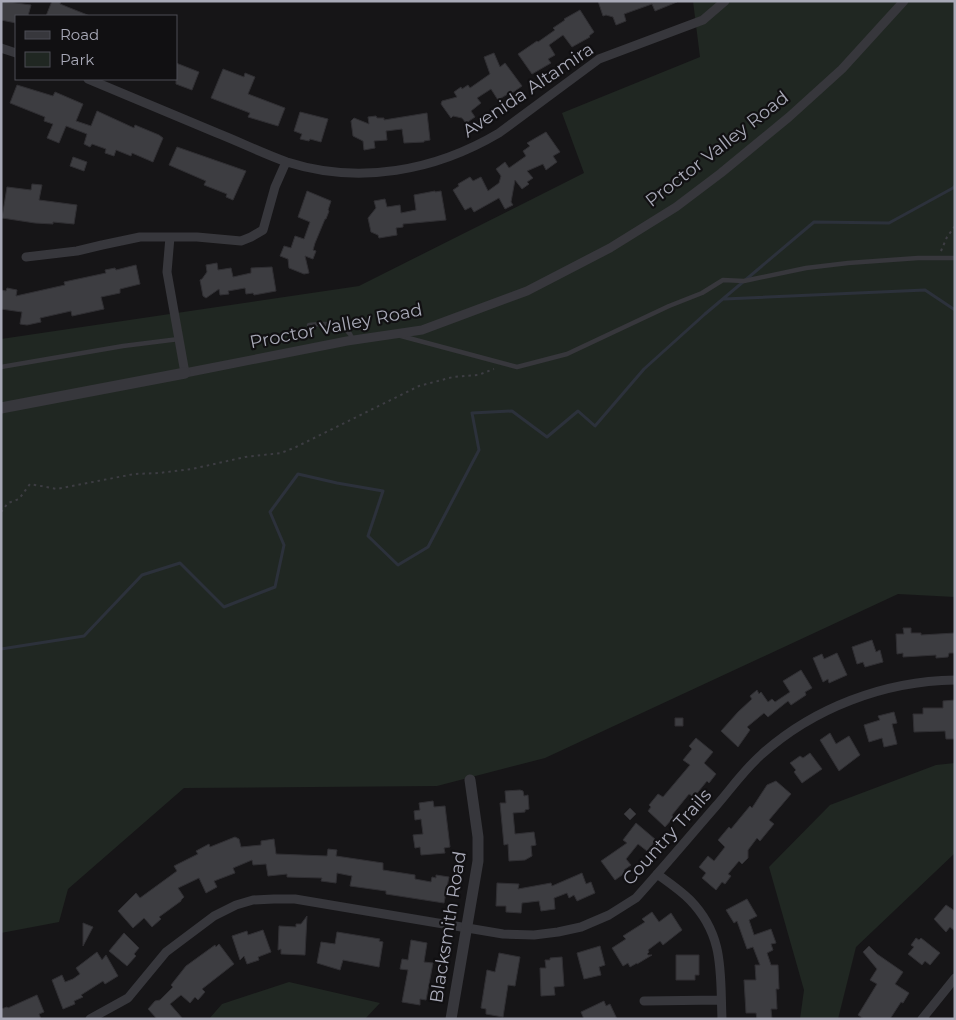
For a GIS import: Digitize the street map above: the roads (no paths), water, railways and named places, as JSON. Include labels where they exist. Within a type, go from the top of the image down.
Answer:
[{"type":"street","name":"Avenida Altamira","points":[[90,80],[286,162],[334,172],[367,174],[407,170],[445,160],[482,143],[599,59],[703,20],[725,1]]},
{"type":"street","name":"Proctor Valley Road","points":[[1,408],[353,340],[422,330],[527,291],[610,248],[676,207],[789,117],[842,69],[904,1]]},
{"type":"street","points":[[1,48],[15,53]]},
{"type":"street","points":[[26,257],[77,251],[140,237],[197,237],[241,240],[251,238],[262,230],[274,187],[286,162]]},
{"type":"street","points":[[170,237],[167,272],[185,373]]},
{"type":"street","name":"Country Trails","points":[[90,1019],[128,998],[166,952],[206,921],[222,911],[263,899],[295,899],[518,935],[550,934],[581,927],[605,917],[636,898],[760,756],[790,731],[843,703],[870,693],[908,683],[955,680]]},
{"type":"street","name":"Blacksmith Road","points":[[452,1019],[478,861],[478,836],[470,780]]},
{"type":"street","points":[[657,874],[690,900],[709,926],[718,950],[721,972],[722,1019]]},
{"type":"street","points":[[922,1019],[955,978]]},
{"type":"street","points":[[644,1001],[721,1000]]},
{"type":"lane","points":[[394,334],[517,367],[567,354],[702,292],[723,280],[744,281],[806,268],[848,264],[955,258]]},
{"type":"lane","points":[[309,324],[341,326],[351,333],[353,340]]},
{"type":"lane","points":[[1,368],[123,346],[180,339]]},
{"type":"waterway","points":[[1,649],[84,636],[142,575],[180,563],[224,607],[275,587],[284,545],[270,512],[298,474],[383,491],[368,536],[398,565],[428,547],[479,450],[472,413],[512,411],[547,437],[578,411],[595,426],[644,369],[705,314],[814,222],[889,223],[955,186]]},
{"type":"waterway","points":[[724,299],[925,290],[955,310]]}]
